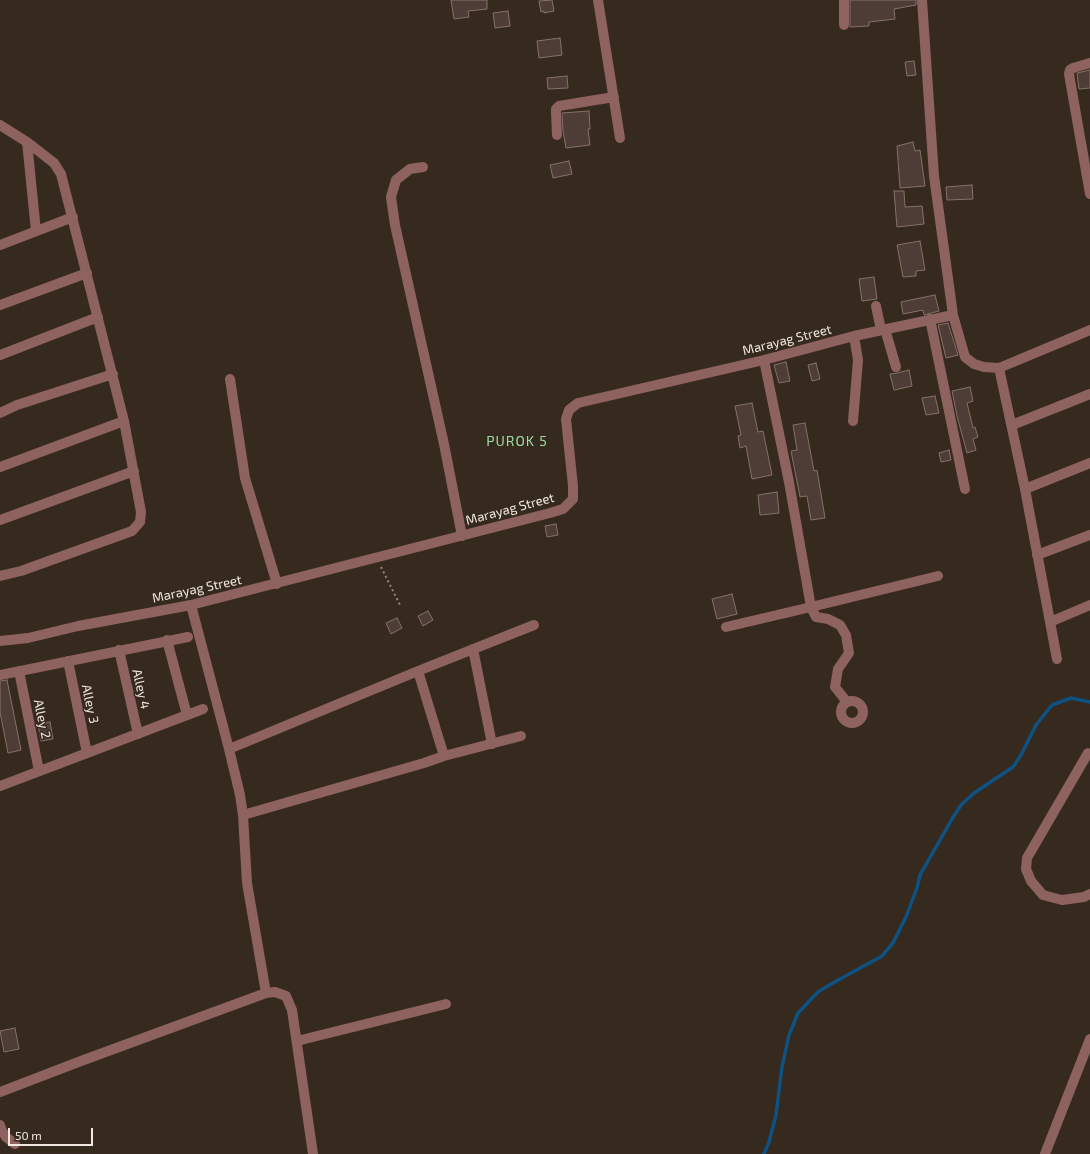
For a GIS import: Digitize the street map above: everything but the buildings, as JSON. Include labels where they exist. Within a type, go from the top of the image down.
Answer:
[{"type":"street","points":[[598,0],[620,138]]},
{"type":"street","points":[[844,0],[844,24]]},
{"type":"street","points":[[922,0],[934,176],[953,315],[965,357],[974,364],[984,367],[999,368],[1090,330]]},
{"type":"street","points":[[1090,63],[1073,68],[1070,70],[1069,74],[1090,194]]},
{"type":"street","points":[[557,135],[556,109],[559,106],[614,97]]},
{"type":"street","points":[[0,125],[27,142],[54,163],[61,174],[113,374],[124,421],[141,512],[140,522],[132,531],[20,571],[0,576]]},
{"type":"street","points":[[27,142],[36,231]]},
{"type":"street","points":[[423,167],[410,169],[396,180],[391,197],[395,225],[444,444],[462,536]]},
{"type":"street","points":[[0,245],[73,217]]},
{"type":"street","points":[[0,305],[87,273]]},
{"type":"street","points":[[876,306],[896,367]]},
{"type":"street","name":"Marayag Street","points":[[0,641],[28,638],[78,626],[191,605],[563,509],[573,499],[566,419],[569,410],[578,403],[764,360],[883,329],[953,315]]},
{"type":"street","points":[[0,355],[98,317]]},
{"type":"street","points":[[930,319],[965,489]]},
{"type":"street","points":[[853,421],[858,360],[854,336]]},
{"type":"street","points":[[764,360],[789,482],[811,607],[816,617],[828,619],[840,625],[846,635],[848,653],[838,669],[835,687],[847,702]]},
{"type":"street","points":[[999,368],[1025,489],[1057,659]]},
{"type":"street","points":[[0,413],[17,405],[113,374]]},
{"type":"street","points":[[230,379],[245,478],[277,584]]},
{"type":"street","points":[[1012,425],[1090,394]]},
{"type":"street","points":[[0,467],[124,421]]},
{"type":"street","points":[[1025,489],[1090,463]]},
{"type":"street","points":[[0,520],[134,471]]},
{"type":"street","points":[[1037,555],[1090,535]]},
{"type":"street","points":[[726,627],[938,576]]},
{"type":"street","points":[[191,605],[229,749],[243,815],[246,883],[266,993]]},
{"type":"street","points":[[1050,622],[1090,605]]},
{"type":"street","points":[[229,749],[534,625]]},
{"type":"street","points":[[0,676],[167,640],[188,637]]},
{"type":"street","points":[[167,640],[188,715]]},
{"type":"street","points":[[473,649],[492,744]]},
{"type":"street","name":"Alley 4","points":[[119,650],[138,734]]},
{"type":"street","name":"Alley 3","points":[[68,661],[87,753]]},
{"type":"street","points":[[418,671],[444,756]]},
{"type":"street","name":"Alley 2","points":[[19,672],[39,771]]},
{"type":"street","points":[[0,786],[203,709]]},
{"type":"street","points":[[243,815],[444,756],[521,736]]},
{"type":"street","points":[[1088,753],[1027,858],[1026,870],[1031,881],[1043,896],[1062,900],[1084,897],[1090,894]]},
{"type":"street","points":[[0,1092],[266,993],[275,992],[286,996],[292,1010],[313,1154]]},
{"type":"street","points":[[297,1041],[446,1004]]},
{"type":"street","points":[[1045,1154],[1090,1039]]},
{"type":"street","points":[[0,1125],[6,1137],[15,1144]]},
{"type":"path","points":[[376,557],[400,605]]},
{"type":"waterway","points":[[764,1154],[769,1142],[776,1115],[782,1067],[789,1035],[798,1013],[818,992],[882,956],[893,943],[906,917],[917,888],[920,875],[961,805],[974,793],[1013,767],[1021,755],[1036,725],[1052,705],[1071,698],[1090,702]]},
{"type":"district","name":"PUROK 5","points":[[517,441]]}]
